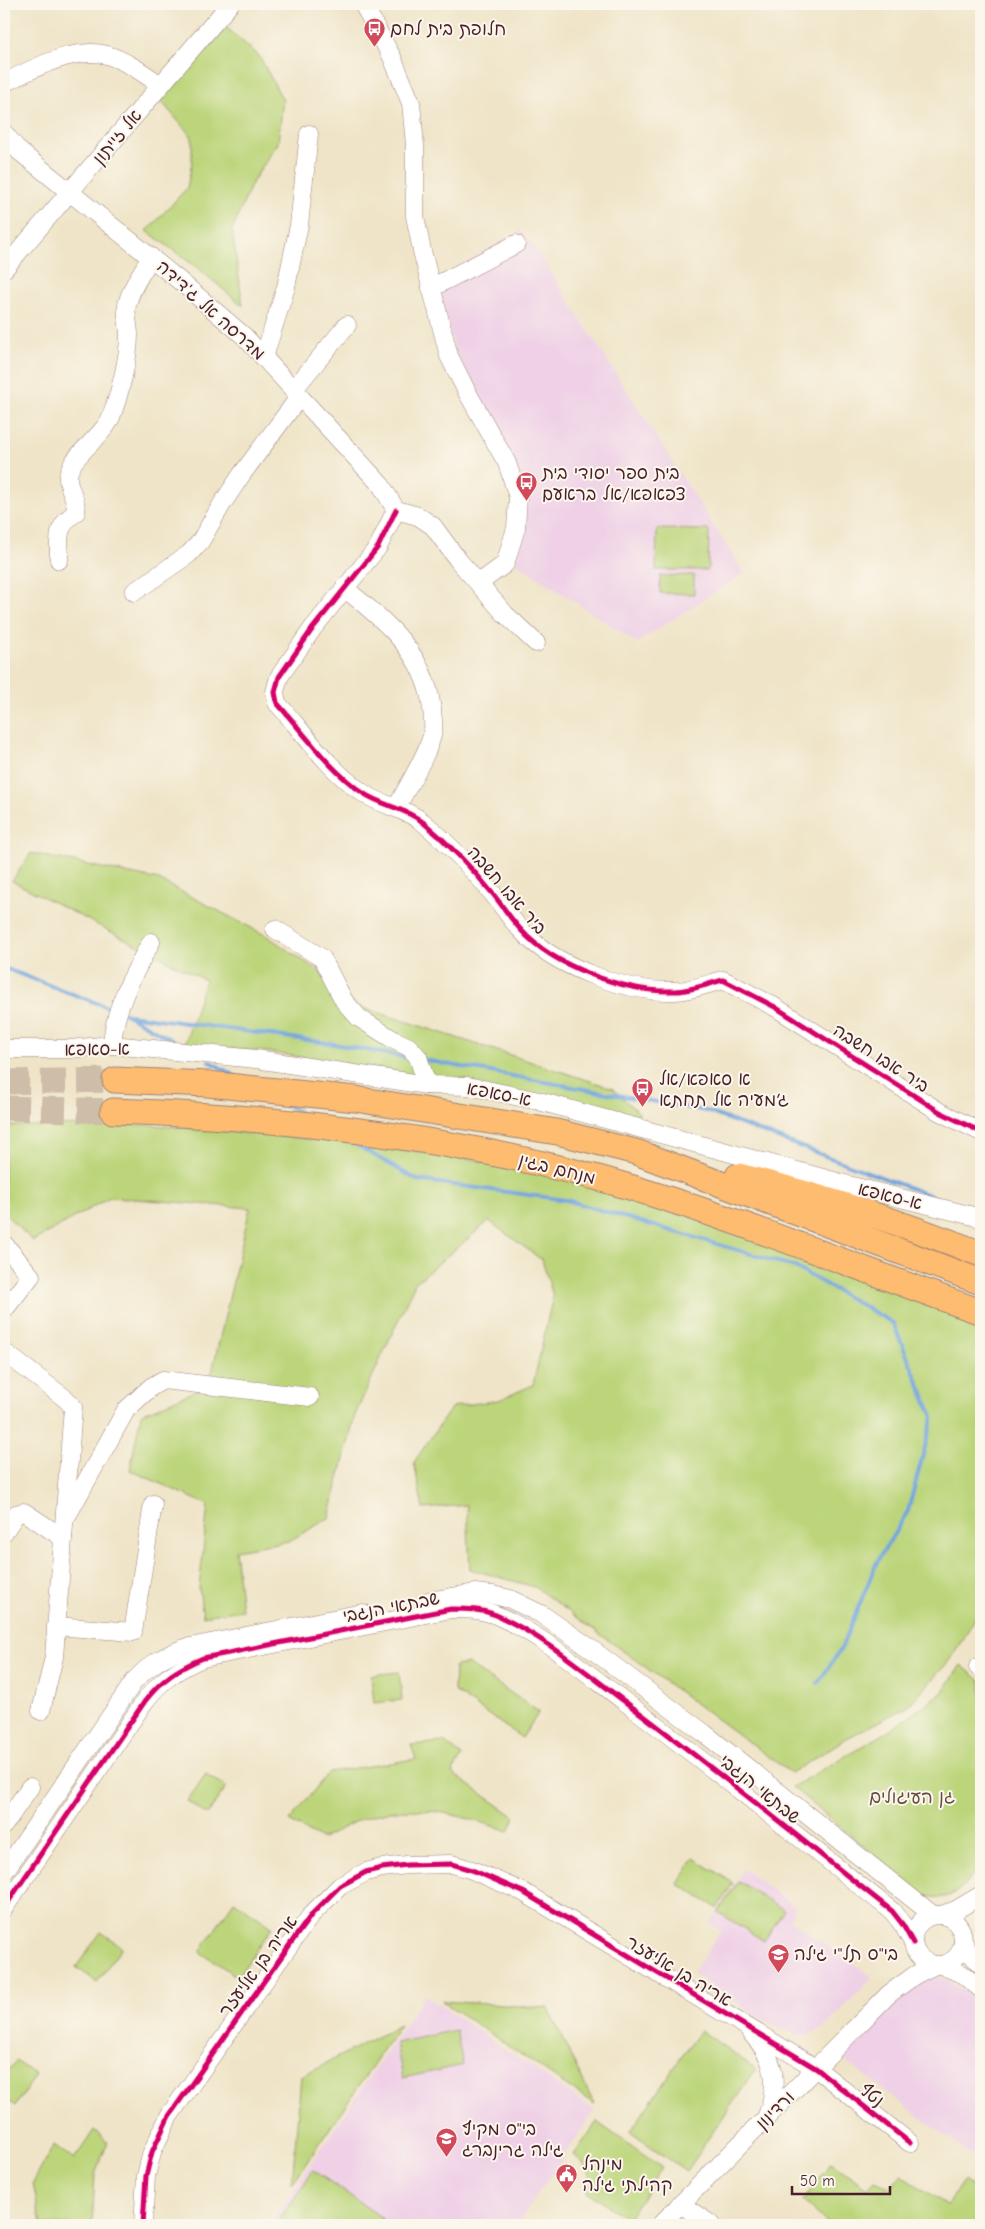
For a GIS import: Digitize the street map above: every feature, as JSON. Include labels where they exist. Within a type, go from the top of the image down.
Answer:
[{"type":"highway","name":"מנחם בגין","points":[[115,1080],[208,1084],[356,1099],[556,1132],[636,1152],[981,1282]]},
{"type":"highway","name":"מנחם בגין","points":[[113,1111],[202,1114],[300,1123],[377,1133],[543,1165],[632,1188],[701,1210],[981,1312]]},
{"type":"highway","points":[[636,1152],[790,1189],[899,1222],[981,1254]]},
{"type":"highway","points":[[876,1275],[981,1330]]},
{"type":"street","name":"אל זייתון","points":[[4,269],[230,4]]},
{"type":"street","points":[[363,4],[392,56],[411,103],[414,138],[415,216],[431,288],[452,362],[508,463],[518,497],[516,528],[506,564],[479,583]]},
{"type":"street","points":[[4,83],[54,60],[90,54],[106,55],[121,60],[161,85]]},
{"type":"street","name":"מדרסה אל ג'דידה","points":[[4,133],[19,151],[238,330],[381,485],[396,510]]},
{"type":"street","points":[[264,357],[286,287],[297,234],[309,134]]},
{"type":"street","points":[[431,288],[516,244]]},
{"type":"street","points":[[59,560],[59,531],[64,520],[76,512],[77,502],[68,479],[71,468],[81,453],[99,436],[110,419],[119,389],[129,336],[127,306],[133,288],[151,257]]},
{"type":"street","points":[[134,592],[188,554],[200,542],[242,474],[297,392],[347,326]]},
{"type":"street","points":[[396,510],[418,516],[432,526],[505,614],[536,643]]},
{"type":"street","name":"ביר אבו חשבה","points":[[396,510],[378,547],[313,628],[279,677],[275,692],[277,702],[345,779],[365,794],[397,807],[422,821],[450,846],[492,892],[521,930],[540,948],[593,976],[640,990],[676,991],[723,980],[775,1007],[940,1112],[981,1132]]},
{"type":"street","points":[[344,588],[403,641],[420,668],[428,688],[433,712],[433,732],[397,807]]},
{"type":"street","points":[[275,929],[322,958],[344,1001],[359,1018],[409,1047],[418,1057],[427,1085]]},
{"type":"street","points":[[112,1046],[113,1025],[119,1007],[151,942]]},
{"type":"street","name":"א-סאפא","points":[[4,1049],[70,1049],[112,1046],[256,1059],[427,1085],[468,1086],[539,1101],[852,1186],[981,1218]]},
{"type":"street","points":[[4,1244],[31,1276],[4,1310]]},
{"type":"street","points":[[4,1352],[66,1399],[72,1407],[54,1657],[41,1711]]},
{"type":"street","points":[[65,1520],[126,1410],[163,1380],[310,1397]]},
{"type":"street","points":[[56,1626],[133,1632],[153,1504]]},
{"type":"street","points":[[4,1532],[16,1514],[24,1512],[63,1538]]},
{"type":"street","name":"שבתאי הנגבי","points":[[4,1872],[135,1680],[149,1665],[165,1655],[213,1641],[475,1594],[510,1599],[523,1604],[590,1648],[704,1733],[937,1915]]},
{"type":"street","name":"שבתאי הנגבי","points":[[4,1908],[145,1701],[176,1670],[203,1658],[451,1609],[468,1609],[480,1610],[494,1615],[529,1633],[685,1746],[892,1912],[903,1925],[914,1947]]},
{"type":"street","points":[[4,1825],[30,1787]]},
{"type":"street","name":"אריה בן אליעזר","points":[[142,2225],[146,2176],[152,2152],[169,2116],[312,1914],[340,1886],[366,1872],[407,1865],[428,1864],[452,1864],[472,1870],[522,1892],[817,2069]]},
{"type":"street","points":[[981,1897],[956,1910],[920,1922],[913,1936],[914,1947],[923,1960],[962,1974],[981,1989]]},
{"type":"street","points":[[938,1965],[948,1963],[958,1954],[981,1897]]},
{"type":"street","points":[[937,1915],[955,1921],[968,1951],[981,1964]]},
{"type":"street","name":"ורדינון","points":[[890,1994],[905,1971],[914,1947]]},
{"type":"street","name":"ורדינון","points":[[660,2225],[890,1994],[915,1974],[938,1965]]},
{"type":"street","points":[[745,2026],[769,2056],[772,2069],[775,2087],[774,2099],[766,2118]]},
{"type":"street","name":"נטף","points":[[817,2069],[910,2142]]},
{"type":"street","points":[[680,2204],[712,2225]]},
{"type":"shaded area","points":[[520,231],[531,242],[744,573],[637,643],[516,563],[526,491],[454,348],[436,280]]},
{"type":"shaded area","points":[[744,1869],[796,1908],[789,1920],[873,1977],[824,2028],[810,2035],[797,2035],[757,2017],[693,1973],[721,1931],[710,1923]]},
{"type":"shaded area","points":[[930,1977],[945,1979],[981,2001],[981,2145],[972,2156],[841,2058],[914,1980]]},
{"type":"shaded area","points":[[425,1995],[595,2110],[517,2225],[278,2225],[272,2221]]},
{"type":"green space","points":[[227,28],[259,56],[283,100],[278,143],[253,181],[232,230],[243,306],[199,269],[147,231],[187,188],[192,162],[192,137],[161,101]]},
{"type":"green space","points":[[657,529],[709,530],[708,570],[656,570]]},
{"type":"green space","points":[[694,575],[694,594],[660,593],[660,576]]},
{"type":"green space","points":[[31,853],[159,880],[267,936],[317,970],[355,1005],[612,1088],[640,1114],[627,1118],[380,1069],[267,1052],[185,1044],[205,980],[12,881]]},
{"type":"green space","points":[[152,1125],[375,1145],[541,1170],[981,1309],[981,1609],[949,1661],[907,1707],[845,1739],[791,1773],[535,1587],[470,1569],[467,1505],[423,1509],[414,1462],[452,1407],[499,1400],[533,1385],[553,1296],[542,1260],[489,1221],[415,1283],[355,1415],[329,1518],[289,1541],[235,1550],[242,1610],[203,1616],[199,1589],[208,1505],[130,1470],[141,1414],[209,1385],[250,1208],[110,1197],[33,1241],[4,1213],[4,1126]]},
{"type":"green space","points":[[468,1664],[539,1712],[522,1738],[454,1691],[455,1666]]},
{"type":"green space","name":"גן העיגולים","points":[[961,1665],[981,1681],[981,1866],[956,1892],[942,1897],[934,1897],[923,1895],[792,1787],[889,1731],[943,1692]]},
{"type":"green space","points":[[399,1672],[402,1700],[374,1703],[371,1675]]},
{"type":"green space","points":[[444,1742],[462,1756],[452,1773],[515,1817],[509,1831],[459,1816],[409,1810],[392,1811],[367,1817],[322,1839],[289,1821],[329,1772],[416,1759],[411,1745]]},
{"type":"green space","points":[[206,1774],[226,1787],[207,1815],[187,1801]]},
{"type":"green space","points":[[694,1858],[733,1883],[717,1908],[678,1884]]},
{"type":"green space","points":[[738,1881],[784,1910],[764,1941],[718,1912]]},
{"type":"green space","points":[[234,1901],[272,1927],[238,1977],[200,1952]]},
{"type":"green space","points":[[101,1932],[122,1947],[97,1982],[76,1967]]},
{"type":"green space","points":[[442,2001],[548,2008],[594,2104]]},
{"type":"green space","points":[[400,2025],[292,2184],[301,2076]]},
{"type":"green space","points":[[456,2030],[463,2065],[403,2078],[396,2043]]},
{"type":"green space","points":[[700,2030],[756,2069],[686,2171],[630,2132]]},
{"type":"green space","points":[[16,2061],[36,2075],[15,2106],[4,2098],[4,2078]]},
{"type":"green space","points":[[597,2122],[662,2168],[628,2219],[587,2192],[589,2186],[588,2171],[583,2163],[574,2155]]},
{"type":"green space","points":[[94,2130],[108,2142],[95,2174],[92,2225],[41,2225],[33,2183],[54,2145],[74,2160]]},
{"type":"green space","points":[[831,2162],[867,2188],[875,2180],[890,2189],[901,2175],[947,2205],[964,2180],[981,2193],[981,2225],[830,2225],[803,2201]]},
{"type":"green space","points":[[313,2170],[382,2218],[377,2225],[285,2225],[279,2221]]},
{"type":"waterway","points":[[4,968],[115,1010]]},
{"type":"waterway","points":[[124,1013],[179,1044]]},
{"type":"waterway","points":[[130,1015],[334,1044],[410,1058]]},
{"type":"waterway","points":[[424,1060],[706,1111],[942,1200]]},
{"type":"waterway","points":[[209,1061],[235,1076]]},
{"type":"waterway","points":[[281,1102],[301,1113]]},
{"type":"waterway","points":[[348,1140],[417,1180],[566,1200],[795,1267],[893,1323],[933,1417],[908,1511],[877,1562],[841,1649],[818,1683]]},
{"type":"tunnel","points":[[4,1082],[115,1080]]},
{"type":"tunnel","points":[[4,1108],[113,1111]]},
{"type":"cycle path","points":[[396,510],[378,547],[313,628],[279,677],[275,692],[277,703],[317,751],[363,793],[410,814],[424,823],[469,866],[521,930],[535,943],[571,966],[613,982],[656,990],[687,990],[723,980],[775,1007],[940,1112],[981,1132]]},
{"type":"cycle path","points":[[4,1908],[145,1701],[157,1687],[178,1670],[203,1658],[451,1609],[463,1609],[490,1613],[513,1623],[546,1643],[578,1666],[692,1753],[892,1911],[903,1925],[913,1943]]},
{"type":"cycle path","points":[[143,2225],[146,2176],[152,2152],[169,2116],[312,1914],[340,1886],[366,1872],[407,1865],[452,1864],[472,1870],[523,1892],[817,2069],[910,2143]]},
{"type":"place","name":"חלופת בית לחם","points":[[374,48]]},
{"type":"place","name":"בית ספר יסודי בית צפאפא/אל בראעם","points":[[526,502]]},
{"type":"place","name":"א סאפא/אל ג׳מעיה אל תחתא","points":[[643,1108]]},
{"type":"place","name":"בי\"ס תל\"י גילה","points":[[778,1973]]},
{"type":"place","name":"בי\"ס מקיף גילה גרינברג","points":[[446,2158]]},
{"type":"place","name":"מינהל קהילתי גילה","points":[[566,2193]]}]
